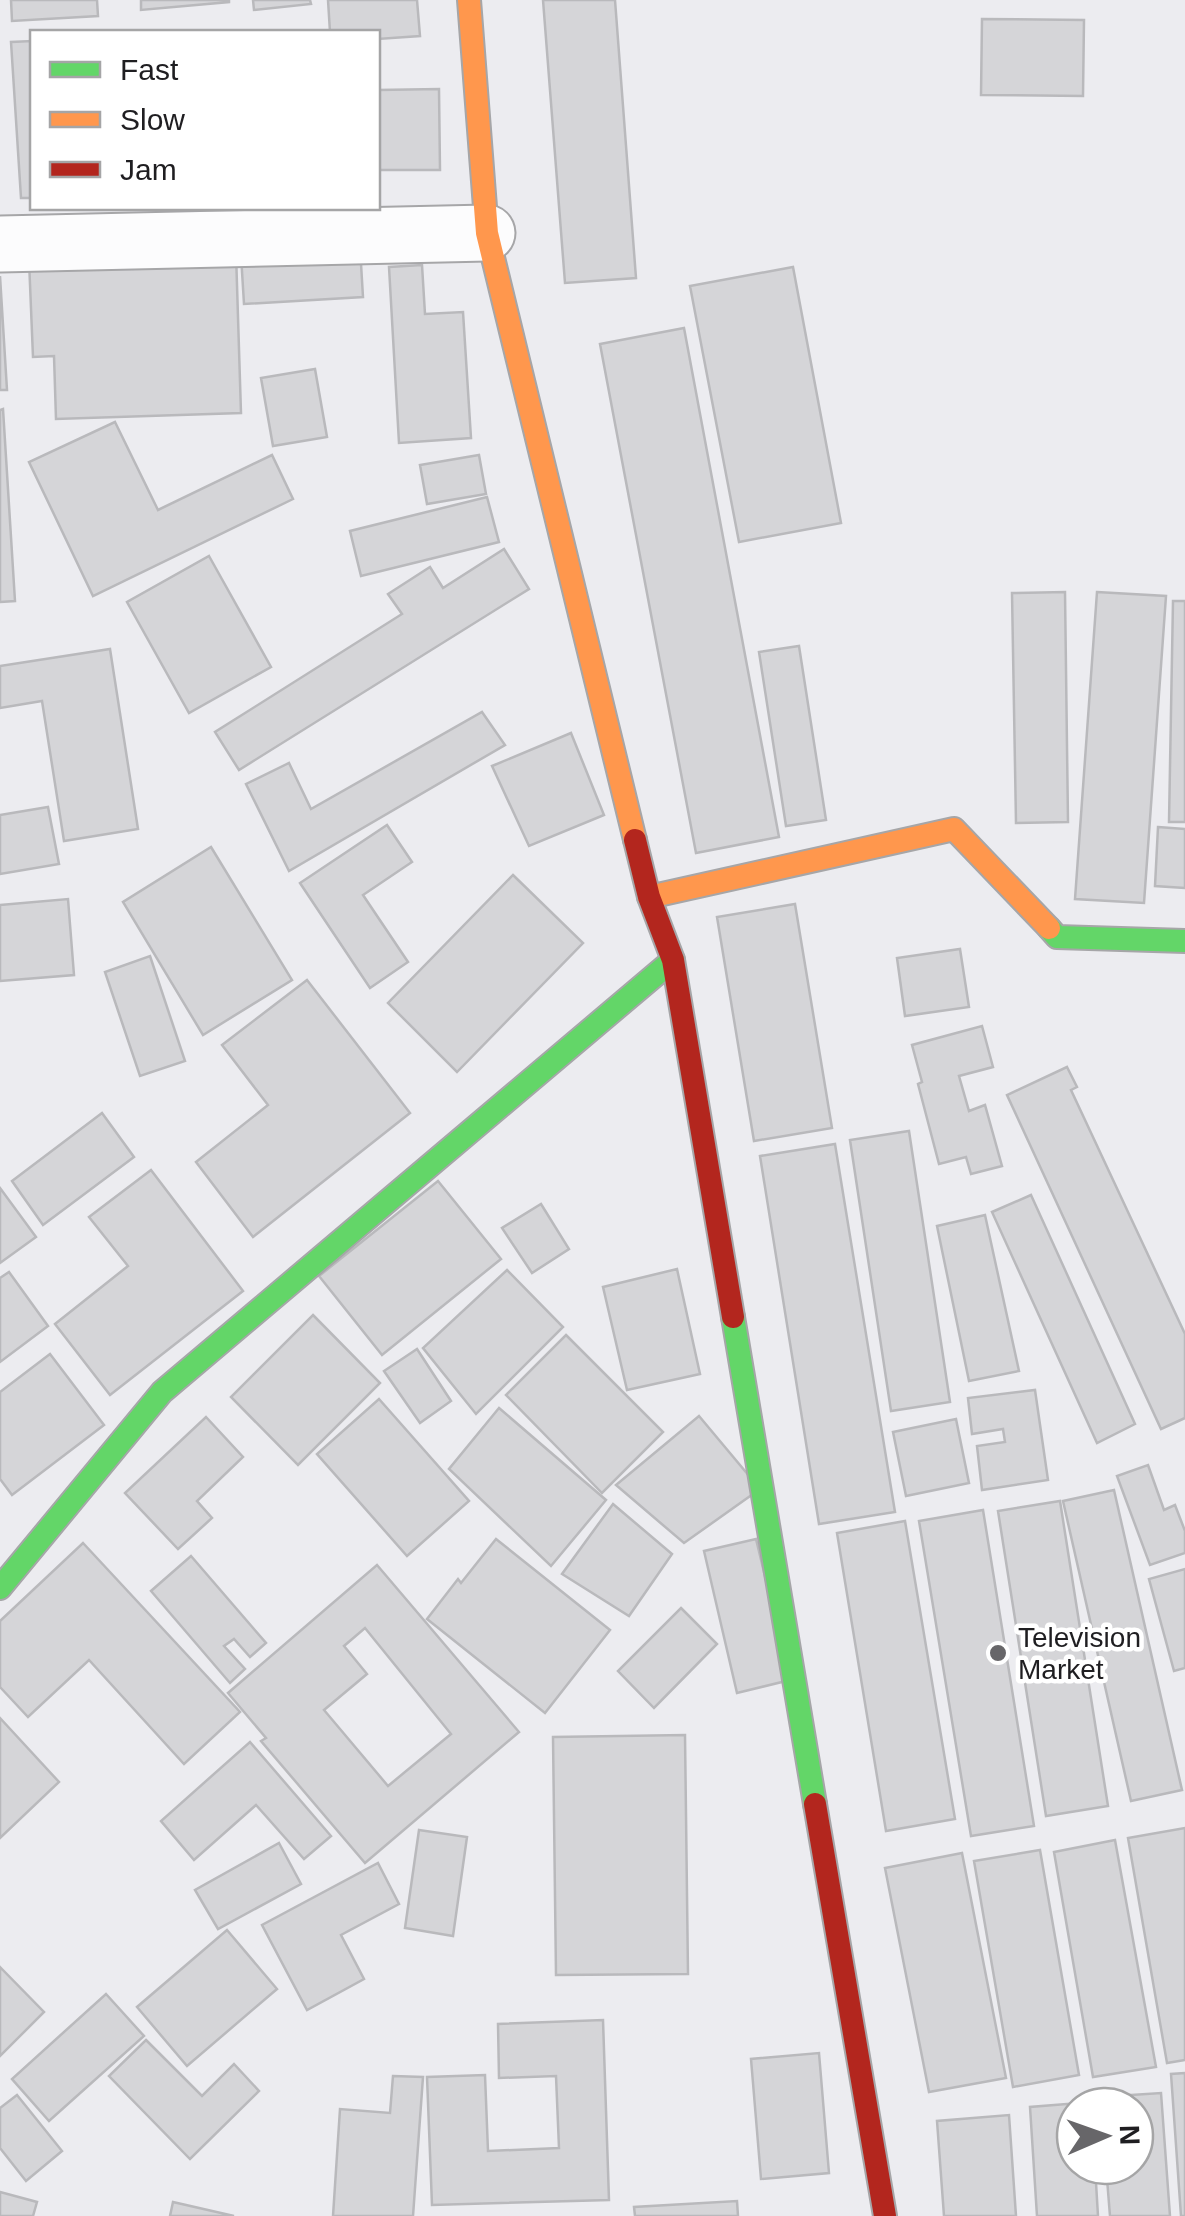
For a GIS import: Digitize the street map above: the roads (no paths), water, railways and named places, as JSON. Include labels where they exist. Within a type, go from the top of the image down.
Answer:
[{"type":"street","points":[[468,0],[487,232],[649,898],[673,960],[885,2216]]},
{"type":"street","points":[[0,244],[487,232]]},
{"type":"street","points":[[649,898],[954,829],[1057,937],[1185,940]]},
{"type":"street","points":[[0,1588],[162,1392],[673,960]]},
{"type":"place","name":"Television Market","points":[[998,1653]]}]
